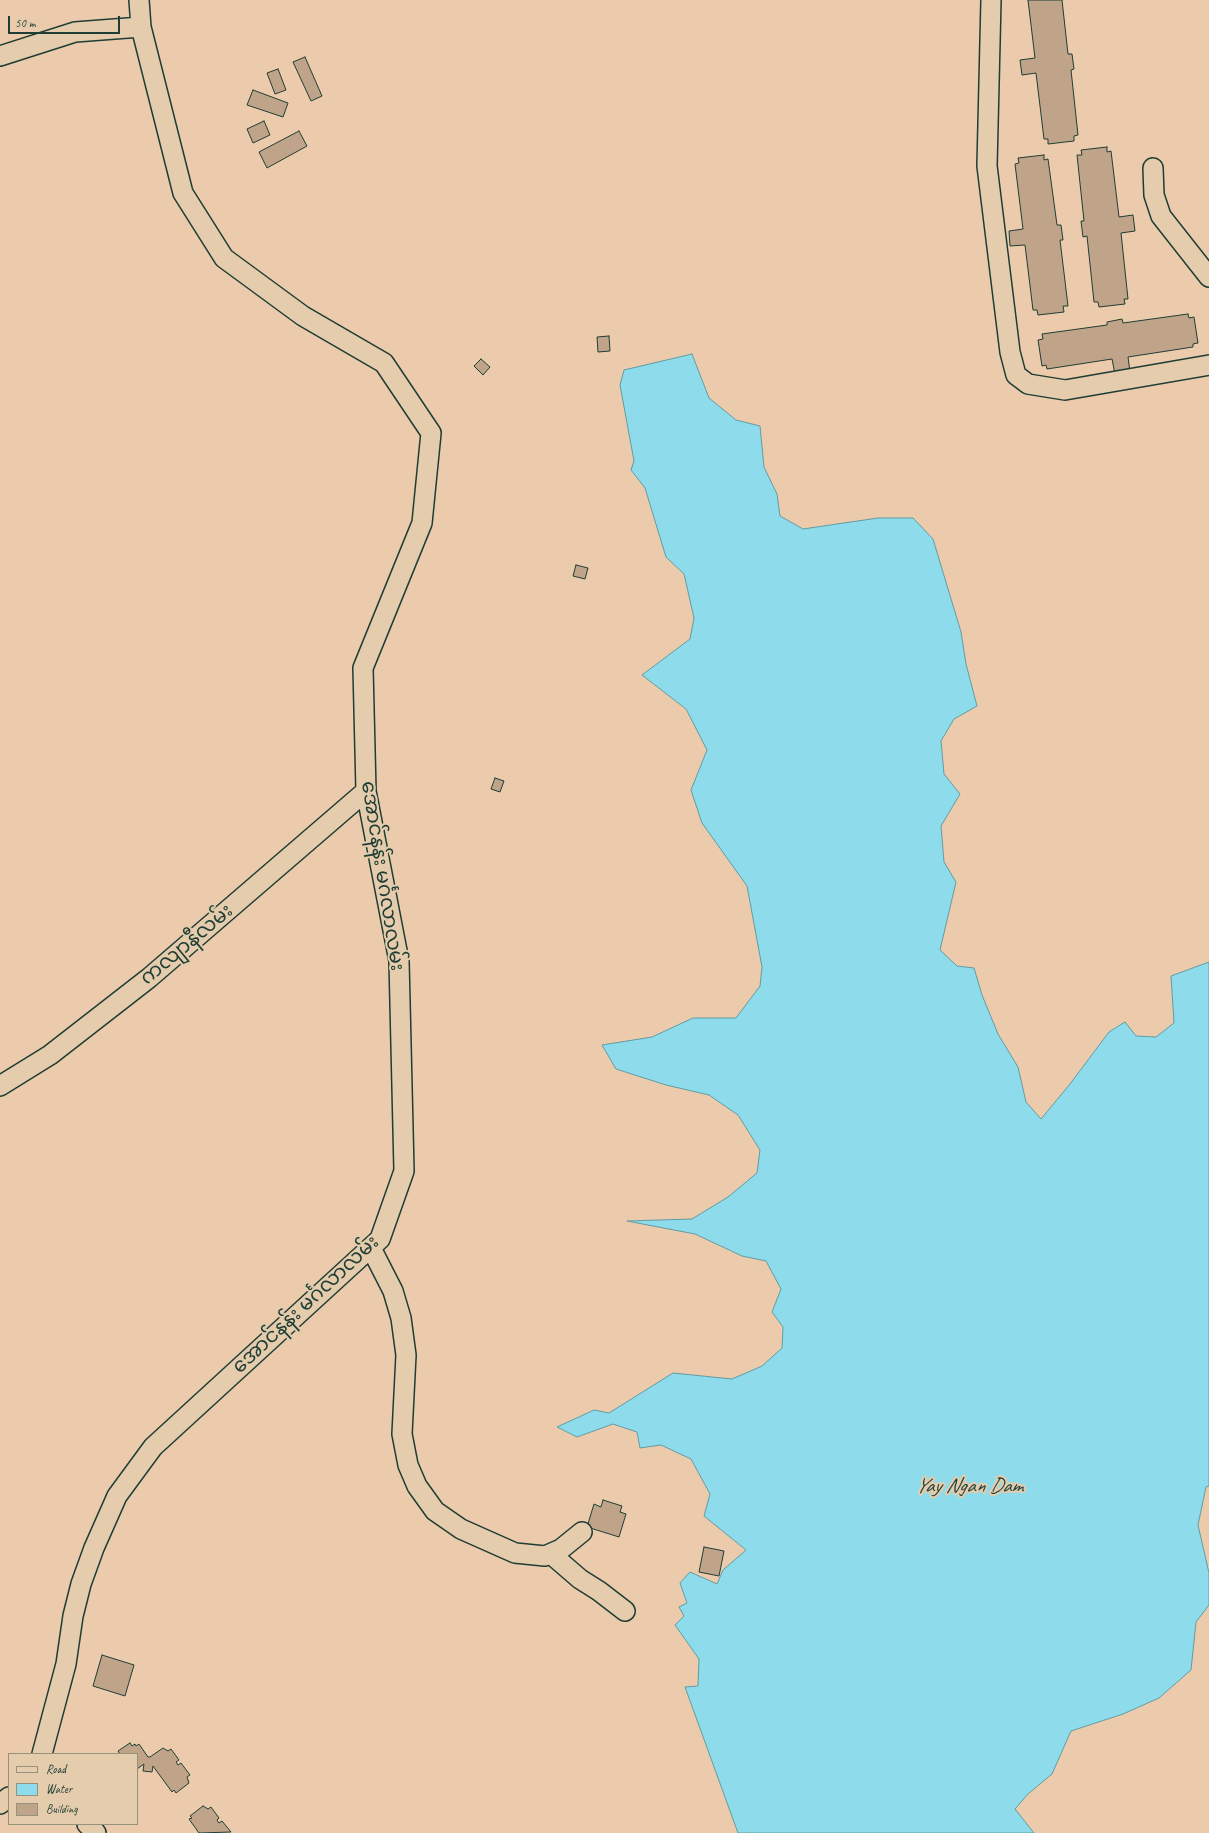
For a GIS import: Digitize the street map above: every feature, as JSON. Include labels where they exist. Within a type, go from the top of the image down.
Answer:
[{"type":"street","name":"အောင်နန်း မင်္ဂလာလမ်း","points":[[42,1753],[66,1664],[73,1616],[81,1584],[117,1496],[153,1447],[380,1239],[404,1171],[399,961],[366,791],[362,668],[422,523],[431,433],[384,363],[303,316],[224,258],[183,193],[141,27],[139,0]]},
{"type":"street","points":[[991,0],[987,166],[1010,352],[1016,375],[1028,384],[1065,390],[1209,365]]},
{"type":"street","points":[[0,56],[75,32],[141,27]]},
{"type":"street","points":[[1153,168],[1154,195],[1161,216],[1209,277]]},
{"type":"street","name":"ကလျာနီလမ်း","points":[[0,1086],[50,1055],[150,978],[366,791]]},
{"type":"street","points":[[371,1248],[392,1291],[401,1318],[406,1355],[402,1434],[408,1465],[417,1486],[435,1511],[461,1529],[515,1553],[545,1556],[561,1549],[582,1532]]},
{"type":"street","points":[[551,1554],[580,1579],[625,1610]]},
{"type":"street","points":[[0,1804],[8,1798]]},
{"type":"street","points":[[88,1825],[96,1833]]},
{"type":"water","name":"Yay Ngan Dam","points":[[692,354],[709,398],[736,420],[760,426],[764,467],[777,494],[780,516],[803,529],[878,518],[913,518],[933,539],[961,632],[966,664],[977,706],[954,719],[941,741],[944,774],[960,794],[941,826],[944,862],[956,882],[940,950],[957,966],[974,968],[982,995],[998,1034],[1018,1067],[1026,1102],[1041,1119],[1070,1084],[1109,1032],[1125,1022],[1136,1036],[1156,1037],[1174,1023],[1171,976],[1209,962],[1209,1486],[1206,1487],[1198,1525],[1209,1573],[1209,1605],[1196,1622],[1191,1670],[1159,1698],[1123,1714],[1071,1731],[1052,1774],[1028,1794],[1015,1809],[1034,1833],[738,1833],[685,1687],[698,1686],[699,1659],[675,1625],[684,1616],[679,1607],[687,1603],[680,1583],[690,1572],[717,1584],[723,1570],[746,1550],[704,1516],[710,1494],[691,1459],[661,1445],[640,1448],[637,1432],[613,1424],[577,1437],[557,1427],[594,1410],[609,1413],[673,1373],[732,1379],[762,1366],[782,1348],[783,1327],[772,1312],[781,1289],[766,1261],[742,1256],[695,1234],[627,1221],[692,1219],[728,1197],[757,1173],[760,1150],[738,1115],[709,1095],[666,1085],[616,1069],[602,1045],[652,1037],[693,1018],[736,1018],[760,986],[762,967],[747,886],[702,823],[691,790],[707,750],[686,709],[642,675],[690,639],[694,618],[684,574],[666,557],[645,488],[631,470],[634,461],[620,385],[624,370]]},
{"type":"building","points":[[1028,0],[1062,0],[1068,54],[1072,54],[1074,69],[1071,70],[1078,135],[1074,136],[1074,141],[1048,144],[1048,139],[1044,139],[1036,73],[1022,75],[1020,60],[1035,58]]},
{"type":"building","points":[[305,57],[322,96],[311,101],[293,62]]},
{"type":"building","points":[[278,69],[286,90],[275,94],[267,73]]},
{"type":"building","points":[[253,90],[288,103],[283,117],[247,105]]},
{"type":"building","points":[[264,121],[270,135],[253,143],[247,129]]},
{"type":"building","points":[[299,131],[307,146],[267,168],[259,152]]},
{"type":"building","points":[[1107,147],[1107,152],[1111,151],[1119,217],[1133,215],[1135,231],[1121,233],[1128,299],[1124,299],[1125,304],[1099,307],[1098,302],[1094,302],[1087,236],[1083,237],[1081,221],[1084,221],[1077,155],[1082,155],[1081,150]]},
{"type":"building","points":[[1044,155],[1044,160],[1048,159],[1057,225],[1061,225],[1063,240],[1060,240],[1068,306],[1063,306],[1064,312],[1038,315],[1037,310],[1033,310],[1025,245],[1010,246],[1009,231],[1023,229],[1015,164],[1019,163],[1018,158]]},
{"type":"building","points":[[1188,314],[1189,318],[1194,317],[1198,343],[1193,344],[1193,347],[1128,357],[1130,372],[1115,374],[1112,359],[1047,369],[1046,365],[1042,366],[1038,340],[1043,339],[1042,334],[1107,325],[1107,322],[1122,319],[1123,323]]},
{"type":"building","points":[[609,336],[610,351],[598,352],[597,337]]},
{"type":"building","points":[[481,359],[490,367],[483,375],[474,366]]},
{"type":"building","points":[[576,565],[588,568],[585,579],[573,576]]},
{"type":"building","points":[[495,778],[504,781],[500,792],[491,789]]},
{"type":"building","points":[[603,1500],[622,1506],[620,1512],[626,1514],[619,1537],[587,1527],[594,1504],[601,1507]]},
{"type":"building","points":[[704,1547],[724,1551],[719,1576],[699,1572]]},
{"type":"building","points":[[102,1655],[134,1665],[125,1696],[93,1686]]},
{"type":"building","points":[[130,1743],[132,1746],[139,1744],[148,1757],[163,1748],[168,1751],[171,1749],[179,1760],[176,1762],[178,1765],[181,1763],[190,1775],[187,1777],[189,1783],[176,1793],[174,1790],[172,1792],[153,1766],[152,1772],[143,1771],[144,1764],[138,1768],[138,1753],[119,1753],[118,1751]]},
{"type":"building","points":[[203,1806],[208,1809],[211,1807],[219,1818],[217,1820],[219,1823],[222,1821],[231,1832],[199,1833],[189,1819],[192,1818],[190,1816]]}]
